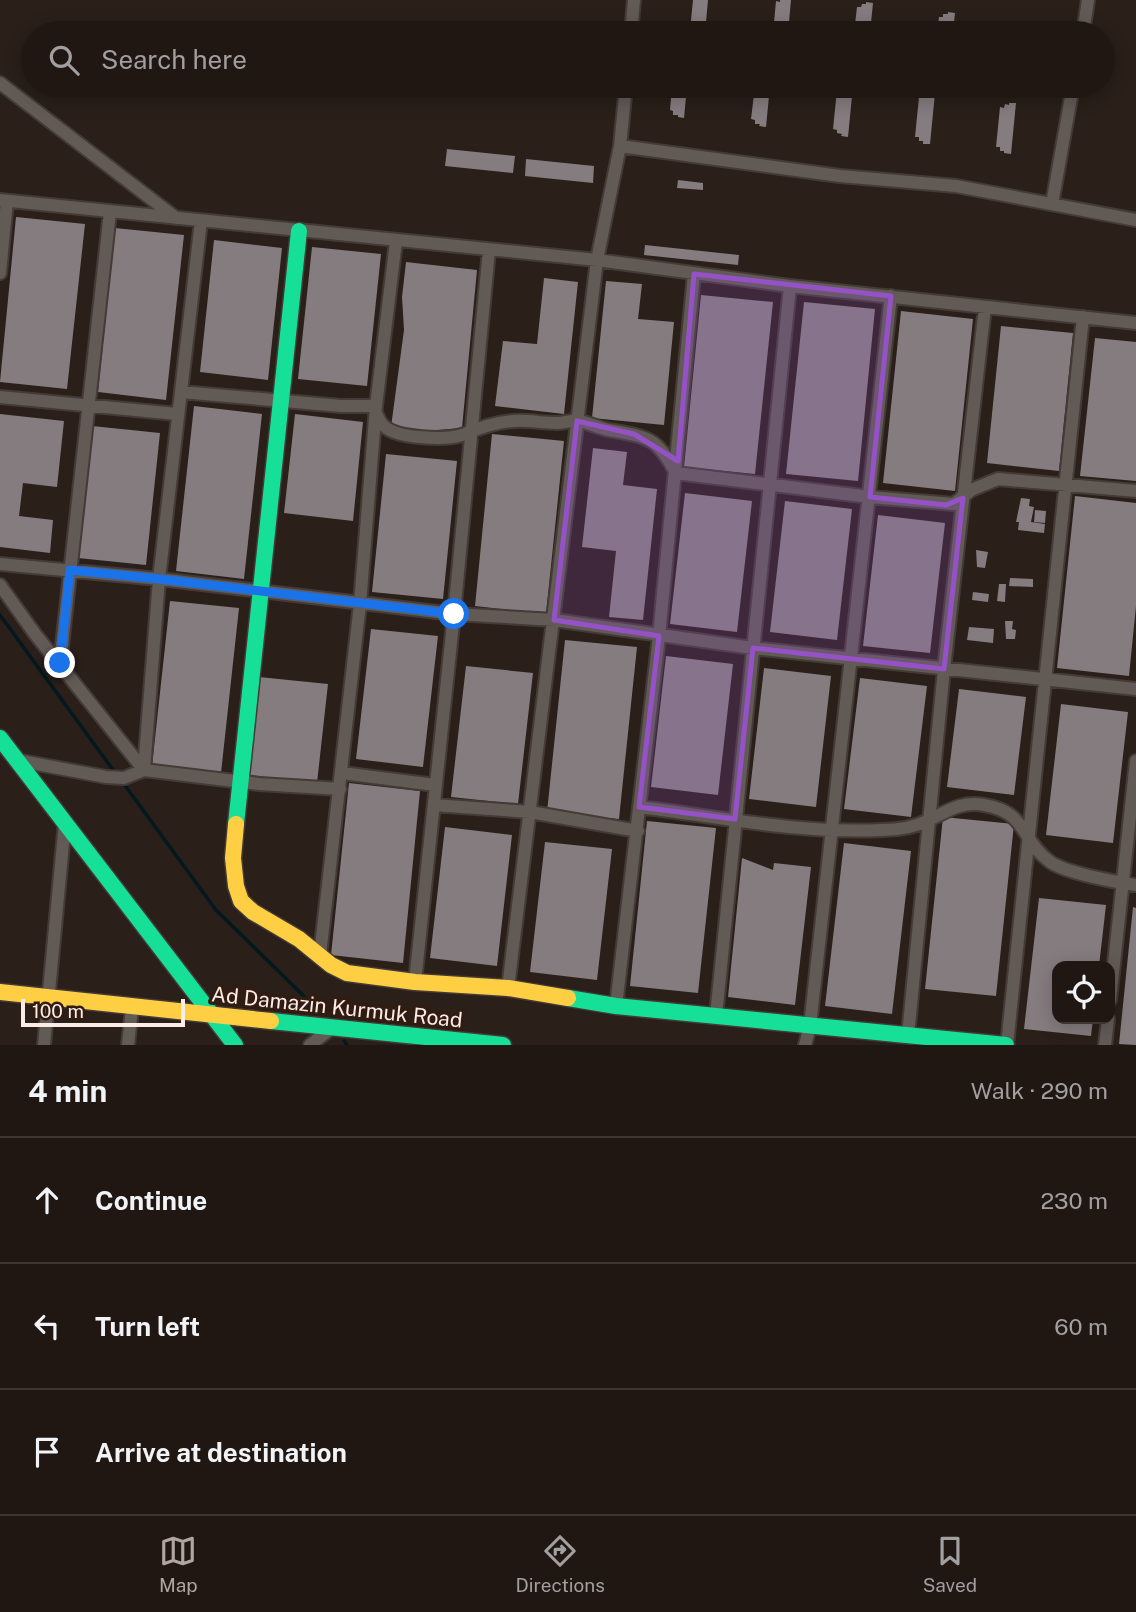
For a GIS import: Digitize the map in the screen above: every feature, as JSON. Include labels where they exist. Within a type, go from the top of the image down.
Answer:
[{"type":"main road","points":[[299,231],[233,858],[236,886],[241,901],[253,912],[299,939],[331,965],[347,973],[415,982],[508,988],[615,1006],[1006,1045]]},
{"type":"main road","points":[[0,738],[235,1045]]},
{"type":"main road","name":"Ad Damazin Kurmuk Road","points":[[0,992],[503,1045]]},
{"type":"street","points":[[632,21],[635,0]]},
{"type":"street","points":[[1085,21],[1088,0]]},
{"type":"street","points":[[0,83],[176,219]]},
{"type":"street","points":[[508,988],[597,260],[620,146],[625,98]]},
{"type":"street","points":[[1052,204],[1071,98]]},
{"type":"street","points":[[620,146],[840,176],[956,186],[1136,219]]},
{"type":"street","points":[[0,274],[3,201],[597,260],[790,286],[1136,323]]},
{"type":"street","points":[[60,663],[110,212]]},
{"type":"street","points":[[144,770],[159,579],[201,221]]},
{"type":"street","points":[[320,955],[360,604],[376,409],[396,241]]},
{"type":"street","points":[[415,982],[489,250]]},
{"type":"street","points":[[615,1006],[638,831],[677,473],[695,274]]},
{"type":"street","points":[[716,1016],[790,286]]},
{"type":"street","points":[[804,1045],[810,1026],[891,296]]},
{"type":"street","points":[[908,1035],[944,669],[985,307]]},
{"type":"street","points":[[1006,1045],[1047,679],[1083,317]]},
{"type":"street","points":[[181,392],[376,409]]},
{"type":"street","points":[[0,397],[177,414]]},
{"type":"street","points":[[376,409],[383,426],[401,434],[449,437],[508,422],[577,421],[606,430],[635,433],[653,442],[666,453],[677,473]]},
{"type":"street","points":[[677,473],[946,505],[954,504],[971,490],[998,479],[1136,491]]},
{"type":"street","points":[[0,564],[159,579],[454,614],[554,620],[753,648],[1136,689]]},
{"type":"street","points":[[0,585],[35,634],[144,770]]},
{"type":"street","points":[[16,760],[106,778],[124,778],[144,770],[340,789]]},
{"type":"street","points":[[1114,961],[1136,761]]},
{"type":"street","points":[[342,773],[435,785]]},
{"type":"street","points":[[639,807],[831,831],[905,828],[966,803],[986,805],[1010,813],[1047,860],[1057,867],[1136,885]]},
{"type":"street","points":[[434,805],[530,812],[638,831]]},
{"type":"street","points":[[44,1045],[65,822]]},
{"type":"street","points":[[128,1045],[132,1008]]},
{"type":"street","points":[[1105,1045],[1107,1024]]},
{"type":"street","points":[[310,1045],[333,1027]]},
{"type":"highlighted area","points":[[694,274],[891,296],[870,497],[946,505],[963,498],[944,669],[753,648],[735,819],[639,807],[659,636],[554,620],[577,421],[634,434],[678,461]]},
{"type":"building","points":[[693,0],[708,0],[706,21],[691,21]]},
{"type":"building","points":[[791,0],[789,21],[774,21],[776,1]]},
{"type":"building","points":[[873,3],[871,21],[855,21],[857,7]]},
{"type":"building","points":[[955,13],[954,21],[938,21],[943,14]]},
{"type":"building","points":[[671,98],[686,98],[684,118],[673,115],[670,110]]},
{"type":"building","points":[[754,98],[769,98],[766,127],[755,124],[755,120],[751,119]]},
{"type":"building","points":[[836,98],[852,98],[848,137],[841,136],[842,134],[833,129]]},
{"type":"building","points":[[919,98],[935,98],[930,144],[923,144],[919,137],[915,137]]},
{"type":"building","points":[[1016,103],[1011,154],[996,147],[1000,107],[1004,108],[1005,104]]},
{"type":"building","points":[[447,149],[515,156],[513,173],[445,166]]},
{"type":"building","points":[[526,159],[594,166],[593,183],[525,176]]},
{"type":"building","points":[[678,180],[703,183],[703,190],[677,188]]},
{"type":"building","points":[[16,217],[85,224],[67,389],[0,382]]},
{"type":"building","points":[[115,228],[184,235],[166,400],[98,392]]},
{"type":"building","points":[[214,240],[282,248],[268,380],[200,372]]},
{"type":"building","points":[[645,245],[739,255],[738,265],[644,255]]},
{"type":"building","points":[[312,247],[381,254],[367,386],[298,379]]},
{"type":"building","points":[[406,262],[477,270],[462,428],[425,431],[391,427],[404,330],[402,297]]},
{"type":"building","points":[[544,278],[578,282],[564,414],[495,406],[503,341],[537,344]]},
{"type":"building","points":[[606,281],[642,284],[638,319],[674,322],[664,425],[592,418]]},
{"type":"building","points":[[701,295],[773,302],[755,474],[684,467]]},
{"type":"building","points":[[804,302],[875,309],[858,481],[786,474]]},
{"type":"building","points":[[901,311],[973,319],[955,491],[883,483]]},
{"type":"building","points":[[1001,326],[1073,333],[1059,471],[987,463]]},
{"type":"building","points":[[1095,338],[1136,342],[1136,481],[1080,476]]},
{"type":"building","points":[[194,406],[262,414],[244,579],[176,571]]},
{"type":"building","points":[[0,414],[64,421],[57,487],[23,483],[19,516],[53,520],[50,553],[0,547]]},
{"type":"building","points":[[295,414],[363,422],[353,521],[284,513]]},
{"type":"building","points":[[92,426],[160,433],[146,565],[78,558]]},
{"type":"building","points":[[492,434],[564,441],[546,614],[475,606]]},
{"type":"building","points":[[593,448],[627,452],[623,485],[657,489],[643,620],[609,617],[616,551],[582,547]]},
{"type":"building","points":[[386,454],[457,461],[443,599],[372,592]]},
{"type":"building","points":[[685,493],[752,501],[737,632],[670,624]]},
{"type":"building","points":[[1075,496],[1136,503],[1136,606],[1129,676],[1057,668]]},
{"type":"building","points":[[1021,498],[1030,499],[1029,506],[1034,507],[1031,522],[1045,524],[1044,533],[1018,530],[1019,522],[1016,522]]},
{"type":"building","points":[[785,501],[852,509],[837,640],[770,632]]},
{"type":"building","points":[[1035,510],[1046,511],[1045,523],[1034,522]]},
{"type":"building","points":[[878,515],[945,523],[930,653],[863,646]]},
{"type":"building","points":[[976,550],[988,552],[985,568],[977,567]]},
{"type":"building","points":[[1010,578],[1033,579],[1033,587],[1009,586]]},
{"type":"building","points":[[999,584],[1006,584],[1005,602],[997,601]]},
{"type":"building","points":[[973,592],[989,594],[988,602],[972,600]]},
{"type":"building","points":[[170,601],[239,608],[221,773],[152,766]]},
{"type":"building","points":[[1005,621],[1013,621],[1015,639],[1006,639]]},
{"type":"building","points":[[969,627],[994,629],[993,643],[967,640]]},
{"type":"building","points":[[371,629],[438,636],[423,767],[356,759]]},
{"type":"building","points":[[565,640],[637,647],[619,819],[547,812]]},
{"type":"building","points":[[666,656],[733,664],[718,795],[651,787]]},
{"type":"building","points":[[466,666],[533,673],[518,804],[451,797]]},
{"type":"building","points":[[764,668],[831,676],[816,807],[749,799]]},
{"type":"building","points":[[259,677],[328,684],[317,783],[249,775]]},
{"type":"building","points":[[860,678],[927,686],[911,817],[844,809]]},
{"type":"building","points":[[959,689],[1026,697],[1014,795],[947,787]]},
{"type":"building","points":[[1061,704],[1128,712],[1113,843],[1046,835]]},
{"type":"building","points":[[349,783],[420,791],[403,963],[331,955]]},
{"type":"building","points":[[943,817],[1014,824],[996,996],[925,989]]},
{"type":"building","points":[[647,821],[716,828],[698,993],[630,986]]},
{"type":"building","points":[[445,827],[512,835],[497,966],[430,958]]},
{"type":"building","points":[[545,842],[612,849],[597,980],[530,972]]},
{"type":"building","points":[[844,843],[911,851],[892,1014],[825,1006]]},
{"type":"building","points":[[742,858],[773,870],[774,863],[811,867],[795,1005],[728,997]]},
{"type":"building","points":[[1039,898],[1106,905],[1100,961],[1052,961],[1052,1024],[1092,1024],[1091,1036],[1024,1029]]},
{"type":"building","points":[[1133,907],[1136,908],[1136,1045],[1119,1044]]},
{"type":"waterway","points":[[0,615],[116,774]]},
{"type":"waterway","points":[[121,780],[216,910],[322,1014]]},
{"type":"waterway","points":[[344,1041],[347,1045]]},
{"type":"traffic: fast","points":[[236,824],[299,231]]},
{"type":"traffic: fast","points":[[0,738],[235,1045]]},
{"type":"traffic: fast","points":[[568,998],[616,1006],[1006,1045]]},
{"type":"traffic: fast","points":[[271,1021],[503,1045]]},
{"type":"traffic: slow","points":[[236,824],[233,858],[236,886],[241,901],[253,912],[299,939],[331,965],[347,973],[415,982],[508,988],[568,998]]},
{"type":"traffic: slow","points":[[0,992],[271,1021]]},
{"type":"route","points":[[60,663],[70,570],[454,614]]}]
